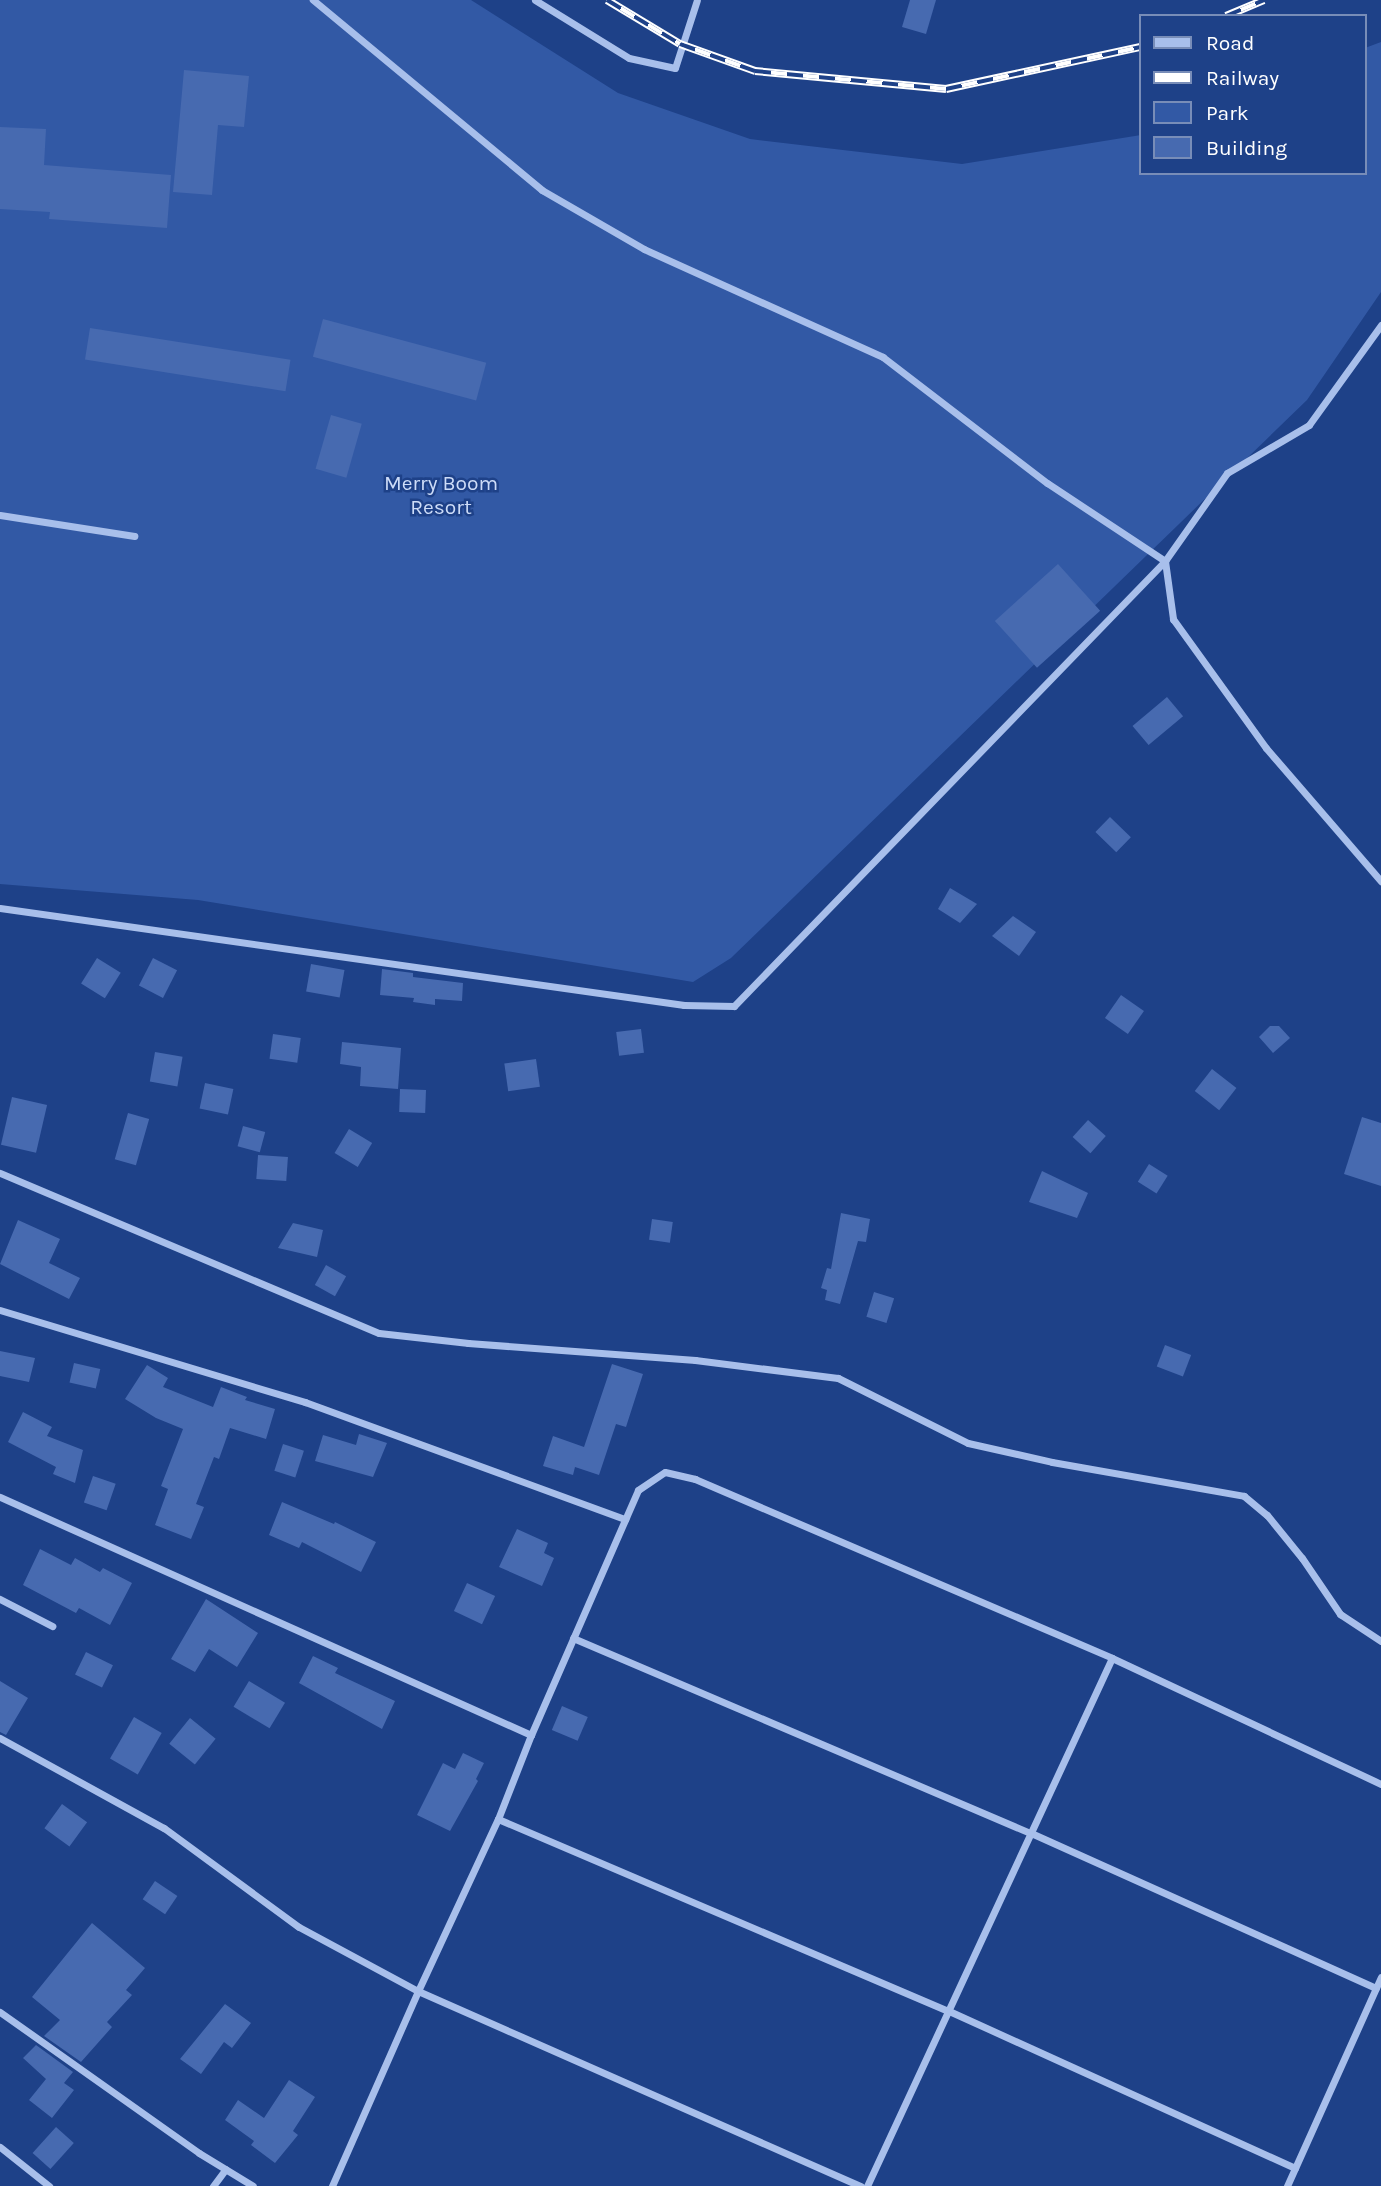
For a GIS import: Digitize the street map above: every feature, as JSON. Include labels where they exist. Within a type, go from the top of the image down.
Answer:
[{"type":"street","points":[[313,0],[542,190],[644,249],[883,357],[1047,483],[1165,561],[1173,619],[1266,748],[1381,881]]},
{"type":"street","points":[[535,0],[629,58],[675,68],[697,0]]},
{"type":"street","points":[[0,908],[684,1005],[734,1006],[1165,561],[1227,473],[1309,425],[1381,325]]},
{"type":"street","points":[[0,515],[134,536]]},
{"type":"street","points":[[0,1173],[379,1333],[468,1343],[695,1360],[838,1378],[968,1443],[1052,1462],[1244,1496],[1267,1515],[1303,1558],[1340,1614],[1381,1641]]},
{"type":"street","points":[[0,1310],[305,1402],[625,1519]]},
{"type":"street","points":[[332,2186],[418,1990],[498,1819],[531,1735],[638,1490],[665,1472],[695,1479],[1112,1658],[1381,1784]]},
{"type":"street","points":[[0,1497],[531,1735]]},
{"type":"street","points":[[0,1598],[52,1626]]},
{"type":"street","points":[[573,1638],[1031,1833],[1376,1988]]},
{"type":"street","points":[[867,2186],[1112,1658]]},
{"type":"street","points":[[0,1738],[164,1828],[299,1927],[418,1990],[861,2186]]},
{"type":"street","points":[[498,1819],[949,2011],[1295,2168]]},
{"type":"street","points":[[1287,2186],[1381,1976]]},
{"type":"street","points":[[0,2012],[253,2186]]},
{"type":"street","points":[[0,2147],[49,2186]]},
{"type":"street","points":[[212,2186],[226,2169]]},
{"type":"green space","name":"Merry Boom Resort","points":[[0,0],[471,0],[618,93],[750,139],[962,164],[1140,135],[1140,175],[1367,175],[1367,47],[1381,42],[1381,292],[1307,400],[731,958],[693,982],[198,900],[0,884]]},
{"type":"building","points":[[910,0],[936,0],[926,34],[902,27]]},
{"type":"building","points":[[184,70],[249,76],[244,127],[218,125],[212,195],[173,192]]},
{"type":"building","points":[[0,127],[46,129],[44,165],[171,175],[167,228],[49,219],[50,212],[0,209]]},
{"type":"building","points":[[323,319],[486,363],[476,400],[313,357]]},
{"type":"building","points":[[90,328],[291,360],[285,391],[85,360]]},
{"type":"building","points":[[331,415],[362,424],[346,478],[316,469]]},
{"type":"building","points":[[1058,564],[1100,611],[1037,668],[995,621]]},
{"type":"building","points":[[1167,697],[1183,716],[1149,745],[1133,726]]},
{"type":"building","points":[[1110,817],[1131,837],[1116,852],[1095,832]]},
{"type":"building","points":[[950,888],[977,904],[960,923],[938,909]]},
{"type":"building","points":[[1013,916],[1036,932],[1019,956],[992,936]]},
{"type":"building","points":[[97,958],[121,973],[105,998],[81,983]]},
{"type":"building","points":[[153,958],[177,970],[163,998],[139,986]]},
{"type":"building","points":[[311,964],[344,970],[340,997],[306,992]]},
{"type":"building","points":[[382,969],[413,973],[413,977],[463,983],[462,1001],[435,999],[435,1005],[413,1002],[414,998],[380,995]]},
{"type":"building","points":[[1121,995],[1144,1011],[1128,1034],[1105,1018]]},
{"type":"building","points":[[1270,1026],[1279,1026],[1290,1038],[1273,1053],[1259,1037]]},
{"type":"building","points":[[641,1029],[644,1053],[619,1056],[616,1032]]},
{"type":"building","points":[[273,1034],[301,1038],[297,1063],[270,1059]]},
{"type":"building","points":[[342,1042],[401,1048],[398,1089],[360,1086],[361,1067],[340,1064]]},
{"type":"building","points":[[155,1052],[183,1057],[177,1086],[150,1082]]},
{"type":"building","points":[[536,1059],[540,1087],[508,1091],[504,1063]]},
{"type":"building","points":[[1212,1069],[1236,1088],[1219,1110],[1195,1091]]},
{"type":"building","points":[[205,1083],[233,1089],[228,1114],[200,1108]]},
{"type":"building","points":[[400,1089],[426,1090],[425,1113],[399,1112]]},
{"type":"building","points":[[12,1097],[47,1105],[36,1153],[1,1145]]},
{"type":"building","points":[[128,1113],[149,1119],[136,1165],[115,1159]]},
{"type":"building","points":[[1362,1117],[1381,1123],[1381,1186],[1344,1174]]},
{"type":"building","points":[[1088,1120],[1106,1136],[1090,1153],[1073,1137]]},
{"type":"building","points":[[243,1126],[265,1132],[260,1152],[238,1146]]},
{"type":"building","points":[[349,1129],[372,1143],[358,1167],[335,1153]]},
{"type":"building","points":[[258,1155],[288,1157],[286,1181],[256,1179]]},
{"type":"building","points":[[1149,1164],[1168,1176],[1157,1193],[1138,1182]]},
{"type":"building","points":[[1042,1171],[1088,1193],[1077,1218],[1029,1202]]},
{"type":"building","points":[[841,1213],[870,1219],[866,1242],[858,1241],[840,1304],[825,1300],[827,1290],[821,1288],[827,1268],[831,1269]]},
{"type":"building","points":[[652,1219],[673,1222],[670,1243],[649,1240]]},
{"type":"building","points":[[18,1220],[60,1239],[49,1263],[80,1278],[69,1299],[0,1264]]},
{"type":"building","points":[[293,1223],[323,1230],[317,1257],[278,1248]]},
{"type":"building","points":[[326,1265],[346,1276],[335,1296],[315,1285]]},
{"type":"building","points":[[874,1292],[894,1298],[886,1323],[866,1317]]},
{"type":"building","points":[[1165,1345],[1191,1355],[1183,1377],[1157,1366]]},
{"type":"building","points":[[0,1351],[35,1358],[29,1382],[0,1376]]},
{"type":"building","points":[[74,1363],[100,1369],[96,1389],[70,1382]]},
{"type":"building","points":[[612,1364],[643,1374],[626,1427],[616,1424],[599,1475],[575,1467],[573,1475],[543,1466],[553,1436],[584,1447]]},
{"type":"building","points":[[147,1365],[168,1378],[163,1387],[213,1407],[221,1387],[247,1397],[245,1400],[275,1409],[266,1439],[230,1428],[219,1459],[214,1457],[196,1504],[204,1507],[191,1539],[155,1525],[168,1489],[161,1486],[183,1429],[156,1418],[125,1399]]},
{"type":"building","points":[[23,1412],[52,1427],[47,1436],[83,1450],[75,1483],[53,1474],[56,1467],[8,1442]]},
{"type":"building","points":[[359,1434],[387,1443],[373,1477],[315,1461],[323,1435],[356,1445]]},
{"type":"building","points":[[283,1444],[304,1451],[295,1477],[274,1471]]},
{"type":"building","points":[[93,1476],[116,1484],[107,1510],[84,1502]]},
{"type":"building","points":[[282,1502],[334,1524],[335,1522],[376,1542],[361,1572],[302,1542],[299,1548],[269,1535]]},
{"type":"building","points":[[517,1529],[548,1543],[544,1553],[554,1558],[542,1586],[499,1567]]},
{"type":"building","points":[[40,1549],[71,1565],[75,1558],[100,1572],[103,1568],[132,1583],[110,1625],[79,1608],[76,1613],[23,1585]]},
{"type":"building","points":[[467,1583],[495,1596],[482,1624],[454,1611]]},
{"type":"building","points":[[206,1599],[258,1633],[237,1667],[209,1649],[195,1672],[171,1659]]},
{"type":"building","points":[[86,1652],[113,1665],[102,1688],[75,1674]]},
{"type":"building","points":[[313,1656],[338,1668],[335,1673],[395,1701],[382,1729],[299,1683]]},
{"type":"building","points":[[0,1681],[28,1698],[6,1735],[0,1732]]},
{"type":"building","points":[[249,1681],[285,1703],[270,1728],[234,1707]]},
{"type":"building","points":[[562,1706],[588,1717],[578,1741],[552,1730]]},
{"type":"building","points":[[134,1717],[162,1733],[138,1775],[110,1759]]},
{"type":"building","points":[[190,1718],[216,1739],[195,1764],[169,1744]]},
{"type":"building","points":[[463,1753],[484,1763],[476,1779],[478,1781],[450,1831],[417,1815],[443,1763],[455,1769]]},
{"type":"building","points":[[62,1804],[87,1822],[69,1846],[44,1828]]},
{"type":"building","points":[[155,1881],[177,1896],[165,1914],[143,1899]]},
{"type":"building","points":[[92,1923],[145,1968],[126,1990],[132,1995],[107,2022],[112,2027],[81,2062],[44,2036],[60,2020],[32,1997]]},
{"type":"building","points":[[225,2004],[251,2023],[232,2048],[224,2042],[201,2074],[180,2059]]},
{"type":"building","points":[[36,2045],[73,2072],[64,2083],[74,2090],[52,2118],[29,2100],[46,2079],[23,2058]]},
{"type":"building","points":[[289,2080],[315,2097],[293,2131],[298,2135],[275,2163],[251,2145],[254,2141],[225,2120],[238,2100],[264,2118]]},
{"type":"building","points":[[56,2127],[74,2143],[50,2169],[33,2153]]},
{"type":"railway","points":[[607,0],[680,44],[755,71],[946,89],[1140,47]]},
{"type":"railway","points":[[1231,14],[1264,0]]}]
